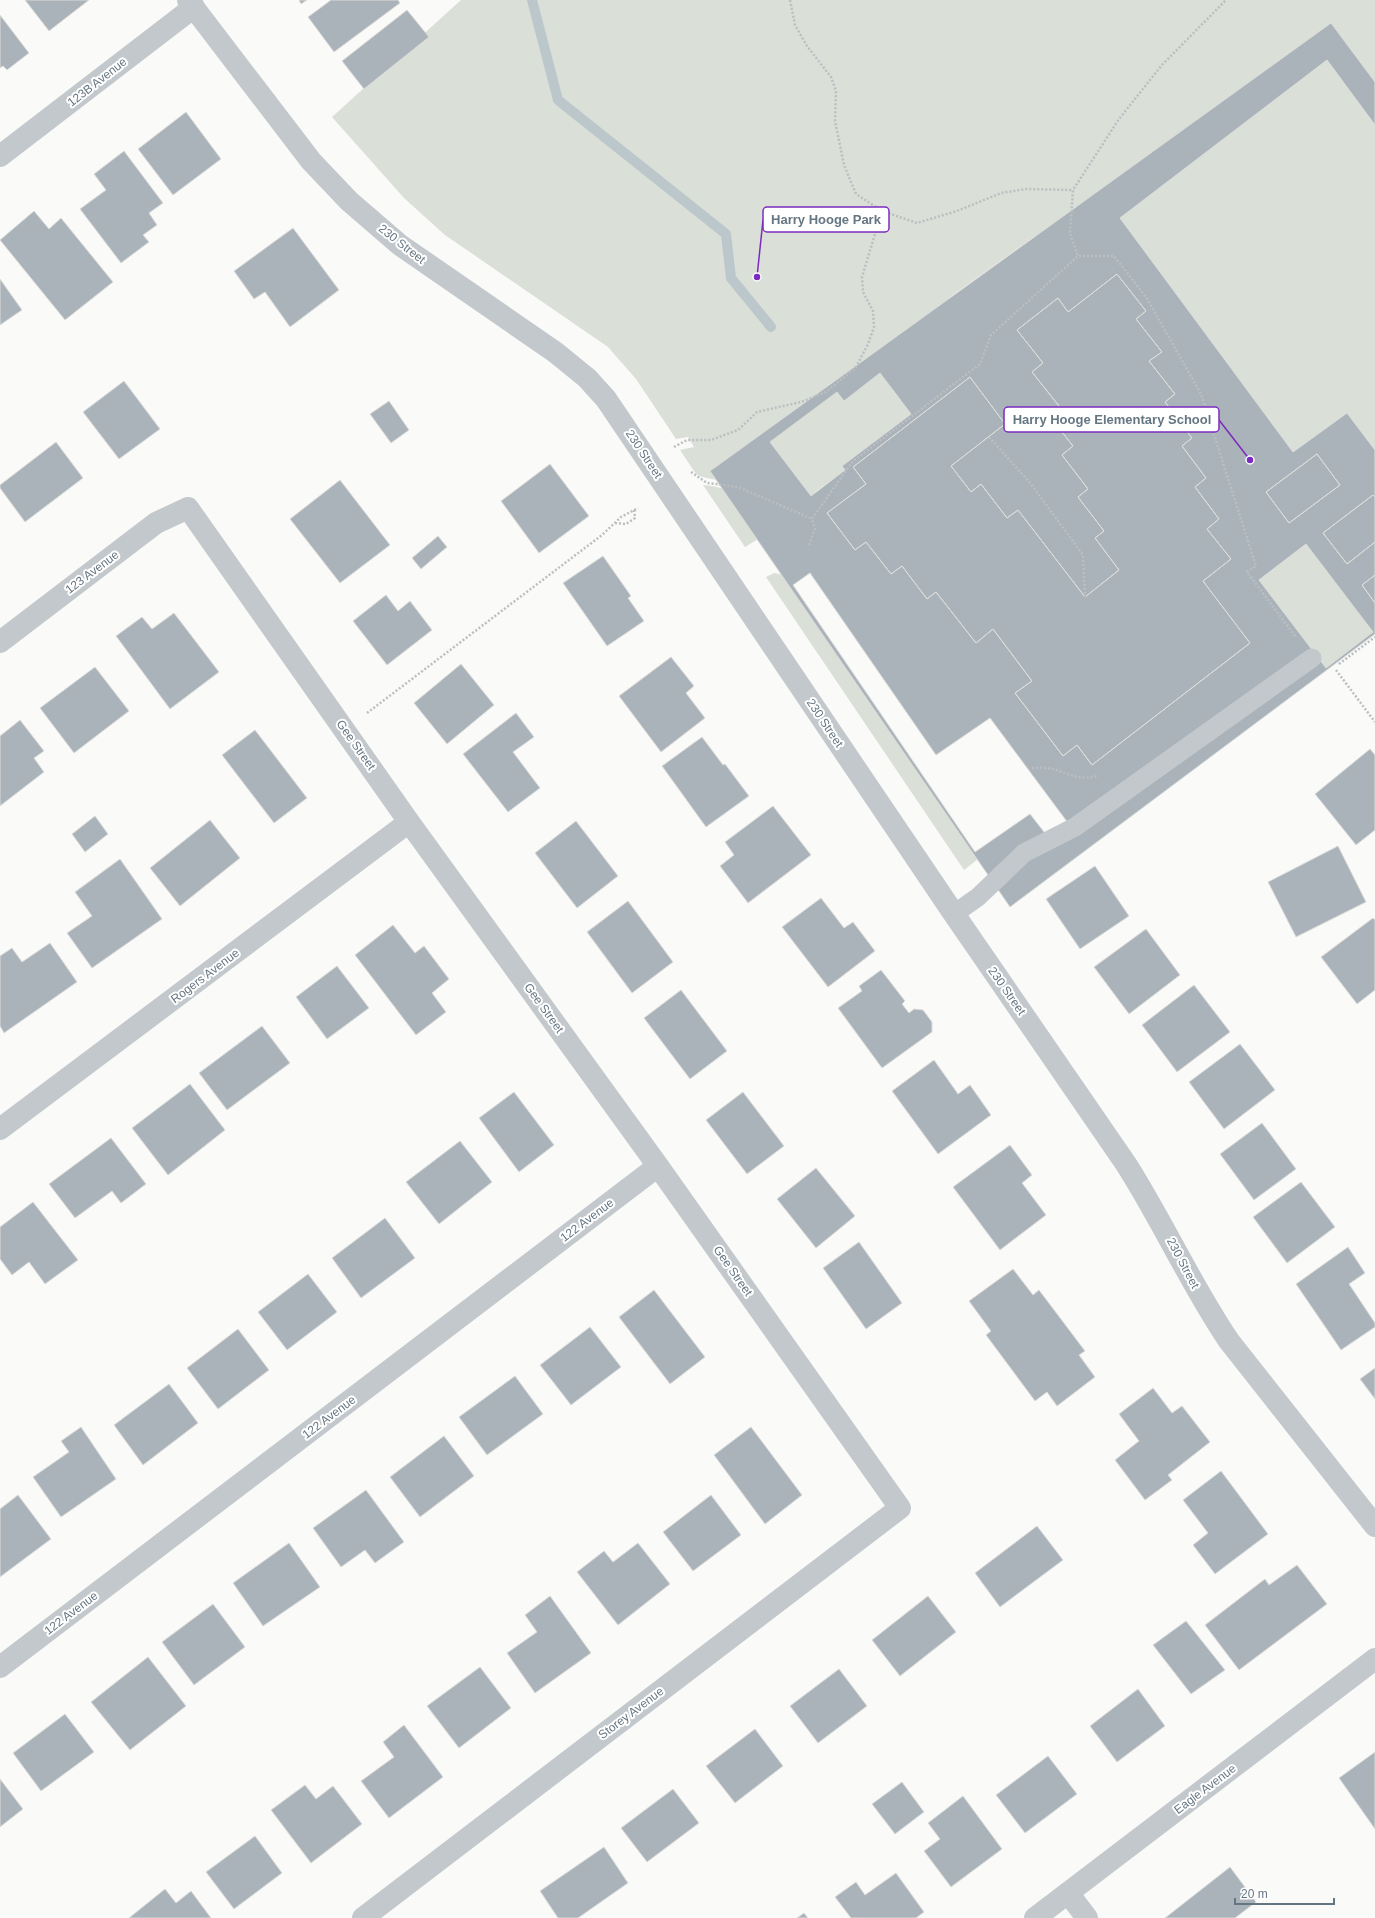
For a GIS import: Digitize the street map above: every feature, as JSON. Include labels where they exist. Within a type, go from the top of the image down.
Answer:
[{"type":"street","name":"123B Avenue","points":[[0,156],[191,4]]},
{"type":"street","name":"230 Street","points":[[191,4],[311,161],[349,201],[400,245],[555,352],[587,378],[606,399],[954,914],[1126,1164],[1151,1204],[1212,1316],[1229,1341],[1375,1526]]},
{"type":"street","name":"123 Avenue","points":[[0,642],[156,523],[188,508]]},
{"type":"street","name":"Gee Street","points":[[188,508],[409,822],[658,1166],[900,1508]]},
{"type":"street","name":"Rogers Avenue","points":[[0,1129],[409,822]]},
{"type":"street","name":"122 Avenue","points":[[0,1667],[658,1166]]},
{"type":"street","name":"Storey Avenue","points":[[363,1918],[900,1508]]},
{"type":"street","name":"Eagle Avenue","points":[[1035,1918],[1375,1659]]},
{"type":"street","points":[[1068,1893],[1087,1918]]},
{"type":"lane","points":[[954,914],[978,897],[1024,853],[1075,827],[1312,658]]},
{"type":"path","points":[[790,0],[795,25],[806,46],[831,76],[836,92],[835,121],[842,158],[856,194],[882,211],[917,223],[957,211],[1001,193],[1026,189],[1073,190]]},
{"type":"path","points":[[1078,256],[1070,234],[1073,190],[1119,119],[1162,65],[1226,0]]},
{"type":"path","points":[[673,447],[687,440],[711,440],[718,438],[738,430],[757,412],[801,402],[826,392],[856,366],[868,344],[874,327],[873,311],[863,292],[862,277],[882,211]]},
{"type":"path","points":[[812,519],[852,462],[980,364],[991,335],[1078,256],[1114,256],[1146,297],[1200,394],[1256,566],[1247,572],[1325,675],[1375,637]]},
{"type":"path","points":[[989,437],[1031,484],[1083,555],[1085,597]]},
{"type":"path","points":[[689,470],[707,483],[738,488],[812,519]]},
{"type":"path","points":[[345,730],[602,535],[615,523],[634,509],[638,508]]},
{"type":"path","points":[[615,523],[626,524],[635,518],[634,509]]},
{"type":"path","points":[[809,545],[815,529],[812,519]]},
{"type":"path","points":[[1334,668],[1375,722]]},
{"type":"shaded area","points":[[461,0],[1375,0],[1375,109],[1329,58],[1075,207],[1067,213],[1052,256],[1035,236],[950,297],[902,378],[890,387],[911,414],[842,466],[845,470],[815,492],[823,501],[702,477],[696,474],[680,450],[694,447],[688,437],[676,439],[636,379],[608,347],[445,235],[404,198],[332,117]]},
{"type":"shaded area","points":[[1327,60],[1375,125],[1375,450],[1347,413],[1293,452],[1120,218]]},
{"type":"shaded area","points":[[703,485],[755,496],[766,534],[745,547]]},
{"type":"shaded area","points":[[1306,544],[1373,632],[1326,668],[1259,580]]},
{"type":"shaded area","points":[[774,573],[784,575],[978,859],[964,870],[766,577]]},
{"type":"building","points":[[25,0],[89,0],[49,31]]},
{"type":"building","points":[[299,0],[307,0],[301,4]]},
{"type":"building","points":[[331,0],[398,0],[400,3],[334,52],[308,17]]},
{"type":"building","points":[[407,10],[429,37],[364,89],[342,61]]},
{"type":"building","points":[[0,15],[29,53],[7,70],[3,66],[0,68]]},
{"type":"building","points":[[1331,23],[1375,82],[1375,125],[1327,60],[1120,218],[1293,452],[1347,413],[1375,450],[1375,497],[1373,495],[1323,533],[1347,564],[1375,542],[1375,575],[1362,585],[1375,603],[1375,634],[1010,907],[710,471]],"holes":[[[1117,274],[1146,311],[1136,319],[1162,352],[1149,361],[1175,394],[1165,402],[1192,438],[1182,446],[1206,478],[1195,487],[1219,519],[1207,529],[1231,559],[1203,581],[1250,643],[1092,765],[1077,745],[1063,756],[1015,693],[1032,681],[993,629],[976,643],[936,592],[927,599],[902,566],[891,574],[866,542],[855,550],[827,513],[866,484],[853,467],[970,377],[1005,424],[951,466],[971,492],[981,484],[1007,518],[1018,510],[1085,597],[1119,570],[1095,538],[1104,531],[1078,497],[1088,489],[1062,455],[1073,446],[1048,414],[1059,406],[1032,372],[1043,363],[1017,330],[1058,298],[1068,312]],[[880,373],[911,414],[842,466],[845,470],[811,496],[770,442],[837,392],[844,401]],[[1317,454],[1340,485],[1289,523],[1266,492]],[[1306,544],[1373,632],[1326,668],[1259,580]],[[810,573],[936,755],[990,718],[1068,823],[1048,837],[1030,814],[975,852],[793,585]]]},
{"type":"building","points":[[186,112],[221,159],[173,195],[138,149]]},
{"type":"building","points":[[124,151],[163,203],[149,213],[157,225],[143,235],[149,242],[121,263],[80,209],[106,190],[94,174]]},
{"type":"building","points":[[34,211],[49,229],[61,218],[113,282],[65,320],[0,240]]},
{"type":"building","points":[[293,228],[339,290],[290,327],[265,292],[254,299],[234,271]]},
{"type":"building","points":[[1117,274],[1146,311],[1136,319],[1162,352],[1149,361],[1175,394],[1165,402],[1192,438],[1182,446],[1206,478],[1195,487],[1219,519],[1207,529],[1231,559],[1203,581],[1250,643],[1092,765],[1077,745],[1063,756],[1015,693],[1032,681],[993,629],[976,643],[936,592],[927,599],[902,566],[891,574],[866,542],[855,550],[827,513],[866,484],[853,467],[970,377],[1005,424],[951,466],[971,492],[981,484],[1007,518],[1018,510],[1085,597],[1119,570],[1095,538],[1104,531],[1078,497],[1088,489],[1062,455],[1073,446],[1048,414],[1059,406],[1032,372],[1043,363],[1017,330],[1058,298],[1068,312]]},
{"type":"building","points":[[0,279],[22,310],[0,325]]},
{"type":"building","points":[[124,381],[160,429],[119,459],[83,412]]},
{"type":"building","points":[[389,401],[409,430],[391,443],[370,414]]},
{"type":"building","points":[[56,442],[83,478],[25,522],[0,488],[0,485]]},
{"type":"building","points":[[1317,454],[1340,485],[1289,523],[1266,492]]},
{"type":"building","points":[[550,464],[589,516],[539,553],[501,501]]},
{"type":"building","points":[[340,480],[390,545],[340,583],[290,519]]},
{"type":"building","points":[[1373,495],[1375,497],[1375,542],[1347,564],[1323,533]]},
{"type":"building","points":[[438,536],[447,547],[421,569],[412,558]]},
{"type":"building","points":[[603,556],[631,596],[628,598],[644,621],[607,646],[563,583]]},
{"type":"building","points":[[1375,575],[1375,603],[1362,585]]},
{"type":"building","points":[[386,595],[398,611],[410,601],[432,630],[387,665],[353,621]]},
{"type":"building","points":[[174,613],[219,672],[170,709],[116,636],[142,617],[152,629]]},
{"type":"building","points":[[671,657],[694,686],[686,693],[705,718],[661,752],[619,696]]},
{"type":"building","points":[[461,664],[494,705],[447,744],[414,703]]},
{"type":"building","points":[[95,667],[129,711],[74,753],[40,708]]},
{"type":"building","points":[[516,713],[534,737],[513,752],[540,788],[508,812],[463,754]]},
{"type":"building","points":[[20,720],[44,751],[34,758],[44,772],[0,806],[0,736]]},
{"type":"building","points":[[255,730],[307,798],[274,823],[222,755]]},
{"type":"building","points":[[702,737],[749,796],[706,827],[662,766]]},
{"type":"building","points":[[1370,749],[1375,755],[1375,830],[1356,845],[1315,794]]},
{"type":"building","points":[[773,806],[811,855],[748,903],[720,866],[734,855],[725,842]]},
{"type":"building","points":[[95,816],[108,834],[85,852],[72,834]]},
{"type":"building","points":[[210,820],[240,858],[180,906],[150,868]]},
{"type":"building","points":[[576,821],[618,876],[577,908],[535,853]]},
{"type":"building","points":[[1338,846],[1366,902],[1296,937],[1268,882]]},
{"type":"building","points":[[120,859],[162,919],[92,968],[67,933],[92,916],[75,892]]},
{"type":"building","points":[[1095,866],[1129,916],[1080,949],[1046,899]]},
{"type":"building","points":[[821,898],[844,928],[853,922],[875,951],[828,987],[782,927]]},
{"type":"building","points":[[628,901],[673,962],[632,993],[587,932]]},
{"type":"building","points":[[1373,918],[1375,920],[1375,990],[1357,1004],[1321,957]]},
{"type":"building","points":[[393,925],[415,953],[424,946],[449,979],[432,993],[446,1012],[416,1035],[355,955]]},
{"type":"building","points":[[1146,929],[1180,975],[1129,1014],[1094,967]]},
{"type":"building","points":[[50,943],[77,982],[4,1033],[0,1026],[0,956],[12,948],[22,962]]},
{"type":"building","points":[[337,966],[369,1008],[327,1039],[296,997]]},
{"type":"building","points":[[881,970],[905,1001],[902,1004],[909,1013],[914,1009],[923,1010],[932,1022],[932,1032],[882,1068],[838,1008],[862,991],[859,986]]},
{"type":"building","points":[[1194,985],[1230,1032],[1177,1072],[1142,1025]]},
{"type":"building","points":[[681,990],[727,1051],[690,1079],[644,1018]]},
{"type":"building","points":[[262,1026],[290,1063],[227,1110],[199,1073]]},
{"type":"building","points":[[1240,1044],[1275,1090],[1224,1129],[1189,1082]]},
{"type":"building","points":[[934,1060],[958,1094],[970,1085],[991,1115],[938,1154],[892,1091]]},
{"type":"building","points":[[190,1084],[225,1130],[168,1175],[132,1128]]},
{"type":"building","points":[[514,1092],[554,1145],[519,1172],[479,1118]]},
{"type":"building","points":[[743,1092],[784,1146],[747,1174],[706,1120]]},
{"type":"building","points":[[1262,1123],[1296,1169],[1254,1200],[1220,1154]]},
{"type":"building","points":[[111,1138],[146,1184],[121,1203],[112,1191],[75,1218],[49,1184]]},
{"type":"building","points":[[460,1141],[492,1182],[439,1224],[406,1182]]},
{"type":"building","points":[[1010,1145],[1032,1175],[1022,1183],[1046,1215],[1000,1250],[953,1187]]},
{"type":"building","points":[[816,1168],[855,1216],[816,1248],[777,1199]]},
{"type":"building","points":[[1301,1182],[1335,1227],[1287,1263],[1253,1217]]},
{"type":"building","points":[[33,1202],[78,1260],[45,1284],[29,1262],[12,1275],[0,1259],[0,1227]]},
{"type":"building","points":[[385,1218],[415,1258],[361,1298],[332,1258]]},
{"type":"building","points":[[859,1242],[902,1303],[866,1329],[823,1268]]},
{"type":"building","points":[[1348,1247],[1365,1273],[1349,1284],[1375,1323],[1375,1327],[1341,1350],[1296,1284]]},
{"type":"building","points":[[1013,1269],[1033,1295],[1039,1290],[1085,1351],[1079,1355],[1095,1377],[1057,1406],[1047,1392],[1035,1401],[986,1335],[991,1331],[969,1301]]},
{"type":"building","points":[[308,1274],[337,1312],[287,1350],[258,1312]]},
{"type":"building","points":[[654,1290],[705,1357],[670,1384],[619,1317]]},
{"type":"building","points":[[590,1327],[621,1367],[571,1405],[540,1365]]},
{"type":"building","points":[[238,1329],[269,1370],[218,1409],[187,1368]]},
{"type":"building","points":[[1375,1368],[1375,1399],[1360,1379]]},
{"type":"building","points":[[515,1376],[543,1414],[487,1455],[459,1417]]},
{"type":"building","points":[[169,1384],[198,1423],[143,1465],[114,1425]]},
{"type":"building","points":[[1153,1388],[1172,1413],[1182,1406],[1210,1442],[1168,1475],[1172,1480],[1145,1500],[1115,1460],[1139,1441],[1119,1414]]},
{"type":"building","points":[[81,1427],[116,1479],[61,1517],[33,1477],[69,1452],[61,1441]]},
{"type":"building","points":[[751,1427],[802,1495],[765,1524],[714,1455]]},
{"type":"building","points":[[444,1436],[474,1476],[420,1517],[390,1477]]},
{"type":"building","points":[[1221,1471],[1268,1534],[1215,1574],[1193,1545],[1208,1533],[1183,1500]]},
{"type":"building","points":[[366,1490],[404,1542],[375,1563],[365,1550],[341,1567],[313,1528]]},
{"type":"building","points":[[18,1495],[51,1539],[0,1577],[0,1509]]},
{"type":"building","points":[[711,1495],[741,1535],[693,1571],[663,1532]]},
{"type":"building","points":[[1037,1526],[1063,1560],[1000,1607],[975,1573]]},
{"type":"building","points":[[289,1543],[320,1587],[263,1626],[233,1583]]},
{"type":"building","points":[[638,1543],[670,1584],[618,1625],[577,1572],[604,1551],[613,1562]]},
{"type":"building","points":[[1297,1565],[1327,1604],[1239,1670],[1205,1625],[1265,1579],[1269,1585]]},
{"type":"building","points":[[550,1596],[591,1653],[535,1693],[507,1653],[537,1632],[525,1615]]},
{"type":"building","points":[[928,1596],[956,1632],[900,1676],[872,1640]]},
{"type":"building","points":[[213,1604],[245,1647],[194,1685],[162,1642]]},
{"type":"building","points":[[1186,1621],[1225,1670],[1191,1694],[1153,1645]]},
{"type":"building","points":[[148,1657],[186,1706],[130,1750],[91,1702]]},
{"type":"building","points":[[480,1667],[511,1708],[459,1748],[427,1706]]},
{"type":"building","points":[[839,1669],[867,1706],[818,1743],[790,1706]]},
{"type":"building","points":[[1138,1689],[1165,1726],[1117,1762],[1090,1726]]},
{"type":"building","points":[[65,1714],[94,1752],[41,1791],[13,1753]]},
{"type":"building","points":[[404,1725],[443,1777],[389,1818],[361,1781],[394,1757],[383,1742]]},
{"type":"building","points":[[755,1729],[783,1766],[735,1803],[706,1766]]},
{"type":"building","points":[[1375,1752],[1375,1829],[1339,1778]]},
{"type":"building","points":[[1048,1756],[1077,1794],[1025,1833],[996,1795]]},
{"type":"building","points":[[0,1779],[23,1809],[0,1827]]},
{"type":"building","points":[[902,1782],[924,1812],[895,1834],[872,1804]]},
{"type":"building","points":[[305,1785],[316,1799],[333,1786],[362,1824],[311,1863],[271,1810]]},
{"type":"building","points":[[673,1789],[699,1823],[647,1862],[621,1828]]},
{"type":"building","points":[[963,1796],[1002,1849],[951,1887],[924,1851],[940,1839],[928,1823]]},
{"type":"building","points":[[255,1836],[282,1873],[234,1909],[206,1872]]},
{"type":"building","points":[[604,1847],[628,1883],[578,1918],[558,1918],[540,1891]]},
{"type":"building","points":[[1230,1867],[1256,1902],[1235,1918],[1165,1918]]},
{"type":"building","points":[[896,1873],[924,1912],[916,1918],[851,1918],[835,1897],[856,1882],[865,1895]]},
{"type":"building","points":[[165,1889],[176,1903],[191,1891],[211,1918],[129,1918]]},
{"type":"building","points":[[804,1913],[808,1918],[797,1918]]},
{"type":"waterway","points":[[532,0],[558,100],[726,234],[731,278],[771,327]]},
{"type":"place","name":"Harry Hooge Park","points":[[757,277]]},
{"type":"place","name":"Harry Hooge Elementary School","points":[[1250,460]]}]
